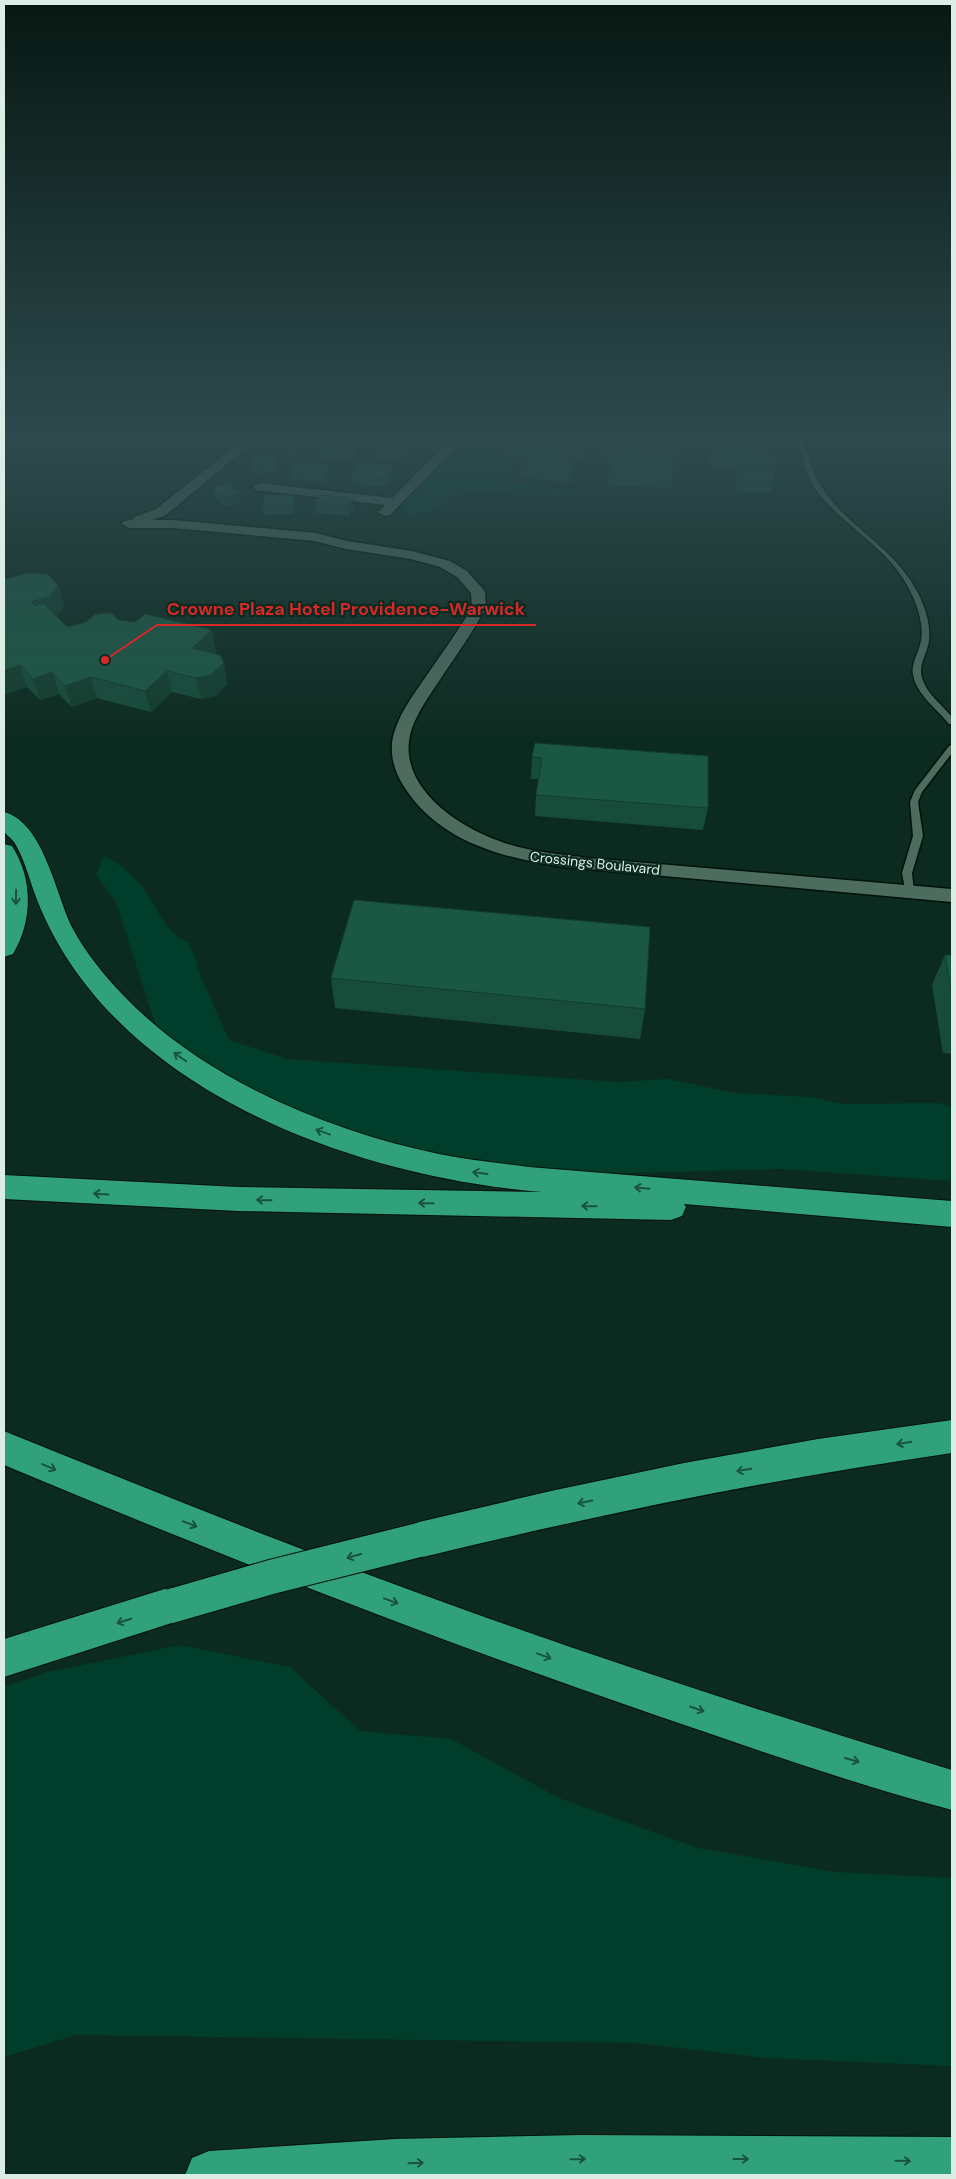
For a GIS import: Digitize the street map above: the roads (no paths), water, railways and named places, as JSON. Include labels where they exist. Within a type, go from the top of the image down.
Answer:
[{"type":"highway","points":[[4,819],[17,830],[30,849],[55,918],[83,963],[102,988],[148,1033],[175,1054],[208,1076],[281,1115],[320,1131],[377,1150],[439,1166],[480,1173],[539,1180],[952,1215]]},
{"type":"highway","points":[[4,851],[14,873],[17,899],[12,926],[4,948]]},
{"type":"highway","points":[[4,1188],[229,1199],[798,1210],[952,1215]]},
{"type":"highway","points":[[4,1658],[271,1577],[419,1540],[657,1487],[819,1457],[952,1436]]},
{"type":"highway","points":[[4,1448],[154,1510],[336,1581],[490,1637],[825,1752],[952,1790]]},
{"type":"highway","points":[[210,2175],[367,2165],[626,2159],[952,2162]]},
{"type":"highway","points":[[310,2175],[367,2165]]},
{"type":"street","name":"Crossings Boulavard","points":[[226,538],[303,545],[346,545],[412,555],[445,564],[462,574],[478,592],[478,608],[409,714],[402,735],[401,759],[407,780],[429,807],[454,827],[486,844],[530,857],[598,865],[952,896]]},
{"type":"lane","points":[[870,538],[902,570],[916,596],[923,621],[925,640],[916,668],[918,680],[952,722]]},
{"type":"lane","points":[[908,892],[907,873],[918,836],[914,802],[918,792],[952,748]]},
{"type":"place","name":"Crowne Plaza Hotel Providence-Warwick","points":[[105,660]]}]
